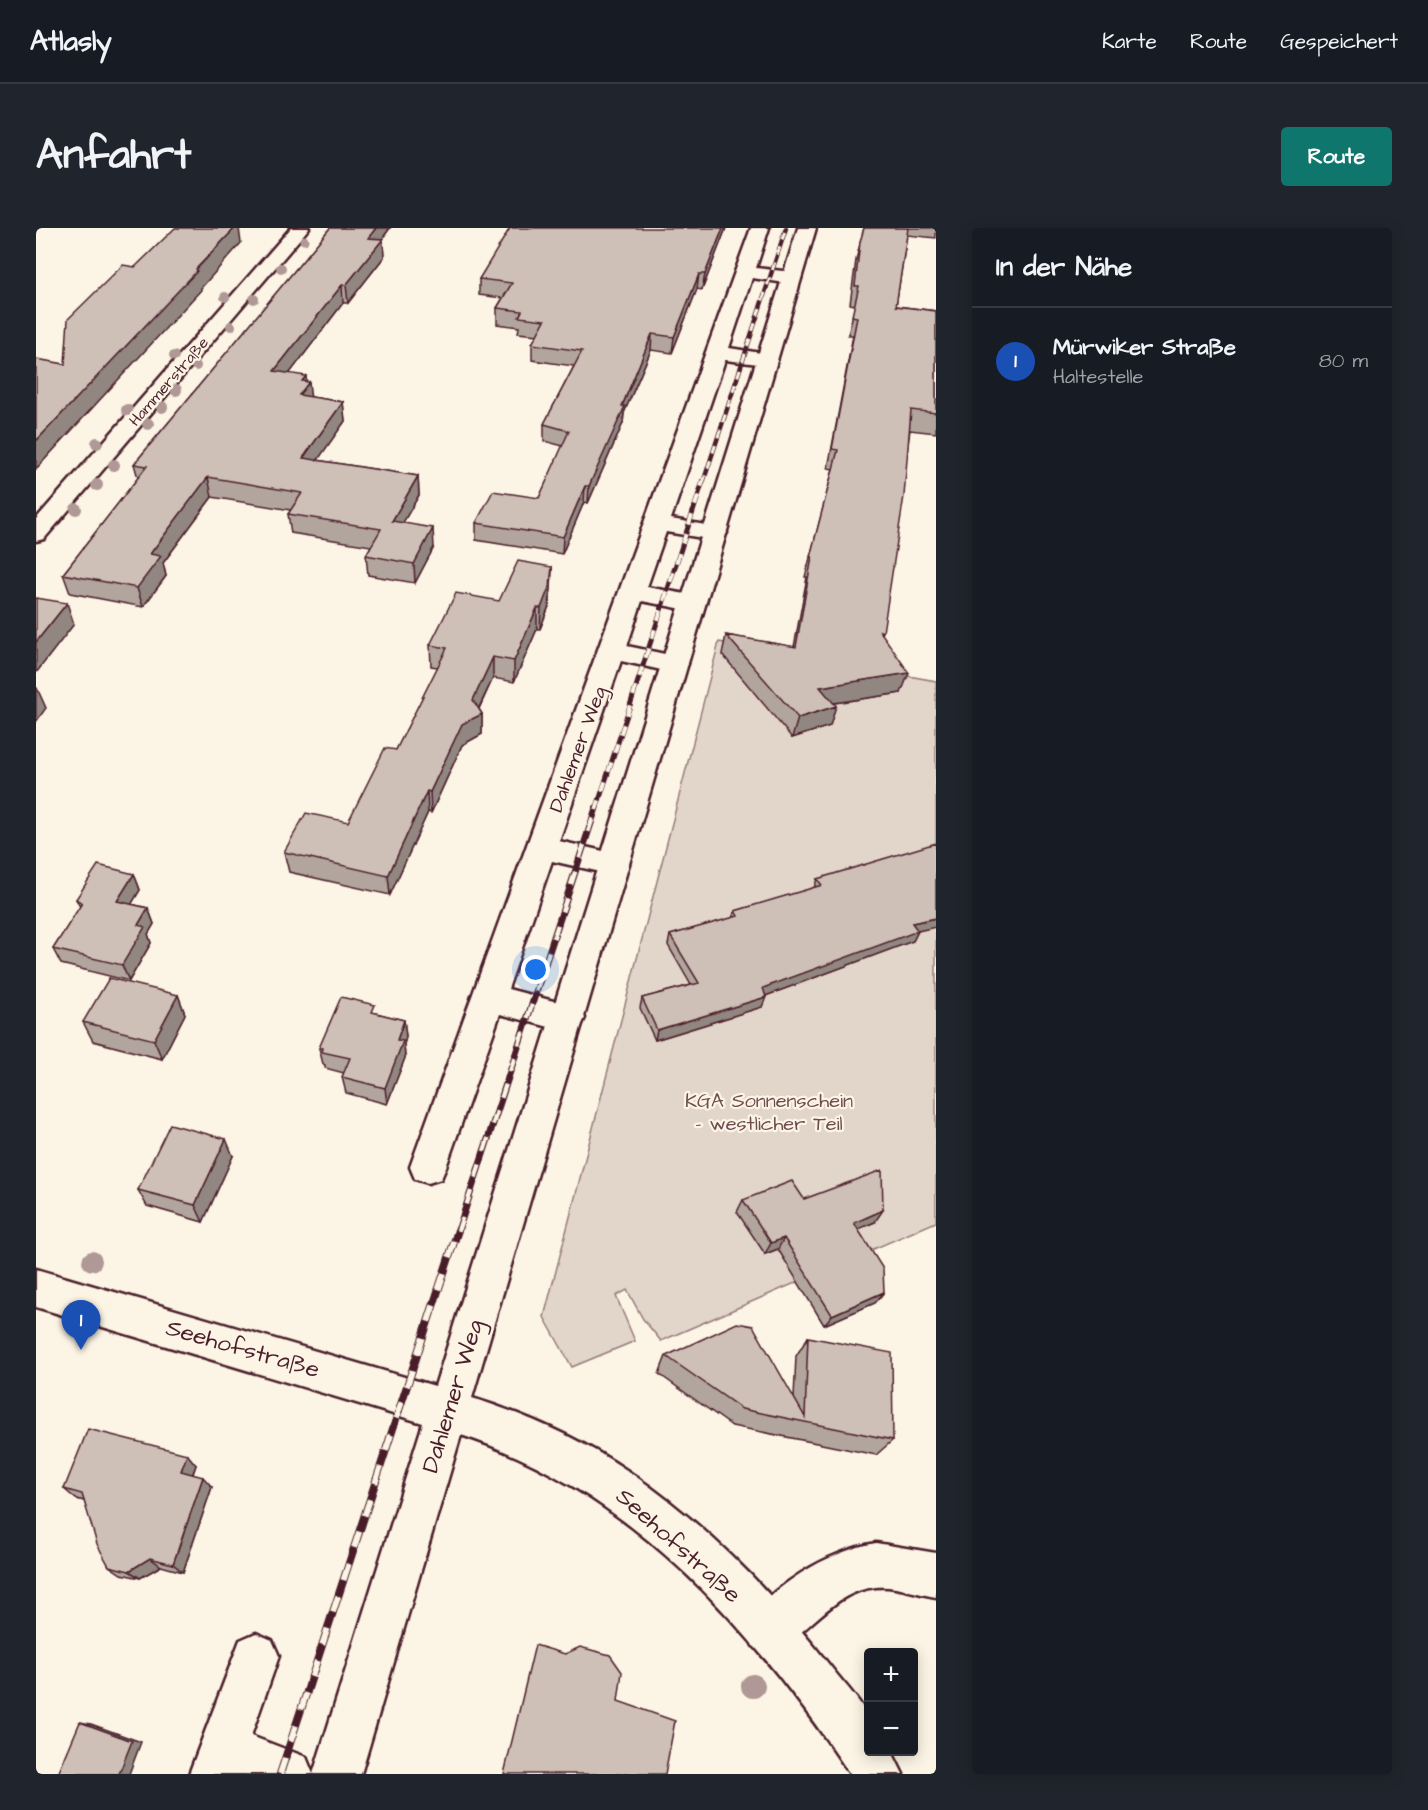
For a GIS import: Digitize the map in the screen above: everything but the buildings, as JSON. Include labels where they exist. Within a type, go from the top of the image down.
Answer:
[{"type":"street","name":"Hammerstraße","points":[[36,534],[300,228]]},
{"type":"street","name":"Dahlemer Weg","points":[[428,1167],[491,998],[541,848],[659,524],[760,228]]},
{"type":"street","name":"Dahlemer Weg","points":[[337,1774],[807,228]]},
{"type":"street","points":[[746,272],[792,278]]},
{"type":"street","points":[[719,353],[767,359]]},
{"type":"street","points":[[659,524],[715,533]]},
{"type":"street","points":[[633,592],[693,603]]},
{"type":"street","points":[[612,651],[675,664]]},
{"type":"street","points":[[541,848],[614,864]]},
{"type":"street","points":[[491,998],[568,1018]]},
{"type":"street","name":"Seehofstraße","points":[[36,1288],[448,1410],[529,1437],[586,1467],[626,1495],[713,1570],[769,1630],[831,1704],[879,1774]]},
{"type":"street","points":[[769,1630],[820,1588],[857,1568],[878,1565],[936,1575]]},
{"type":"street","points":[[256,1656],[218,1762],[289,1774]]},
{"type":"green space","name":"KGA Sonnenschein - westlicher Teil","points":[[719,642],[936,681],[936,1222],[661,1341],[643,1319],[627,1290],[616,1296],[635,1341],[572,1367],[544,1317]]},
{"type":"railway","points":[[703,483],[786,228]]},
{"type":"railway","points":[[596,810],[703,481]]},
{"type":"railway","points":[[458,1231],[596,808]]},
{"type":"railway","points":[[280,1774],[458,1230]]},
{"type":"place","name":"Mürwiker Straße","points":[[81,1350]]}]
